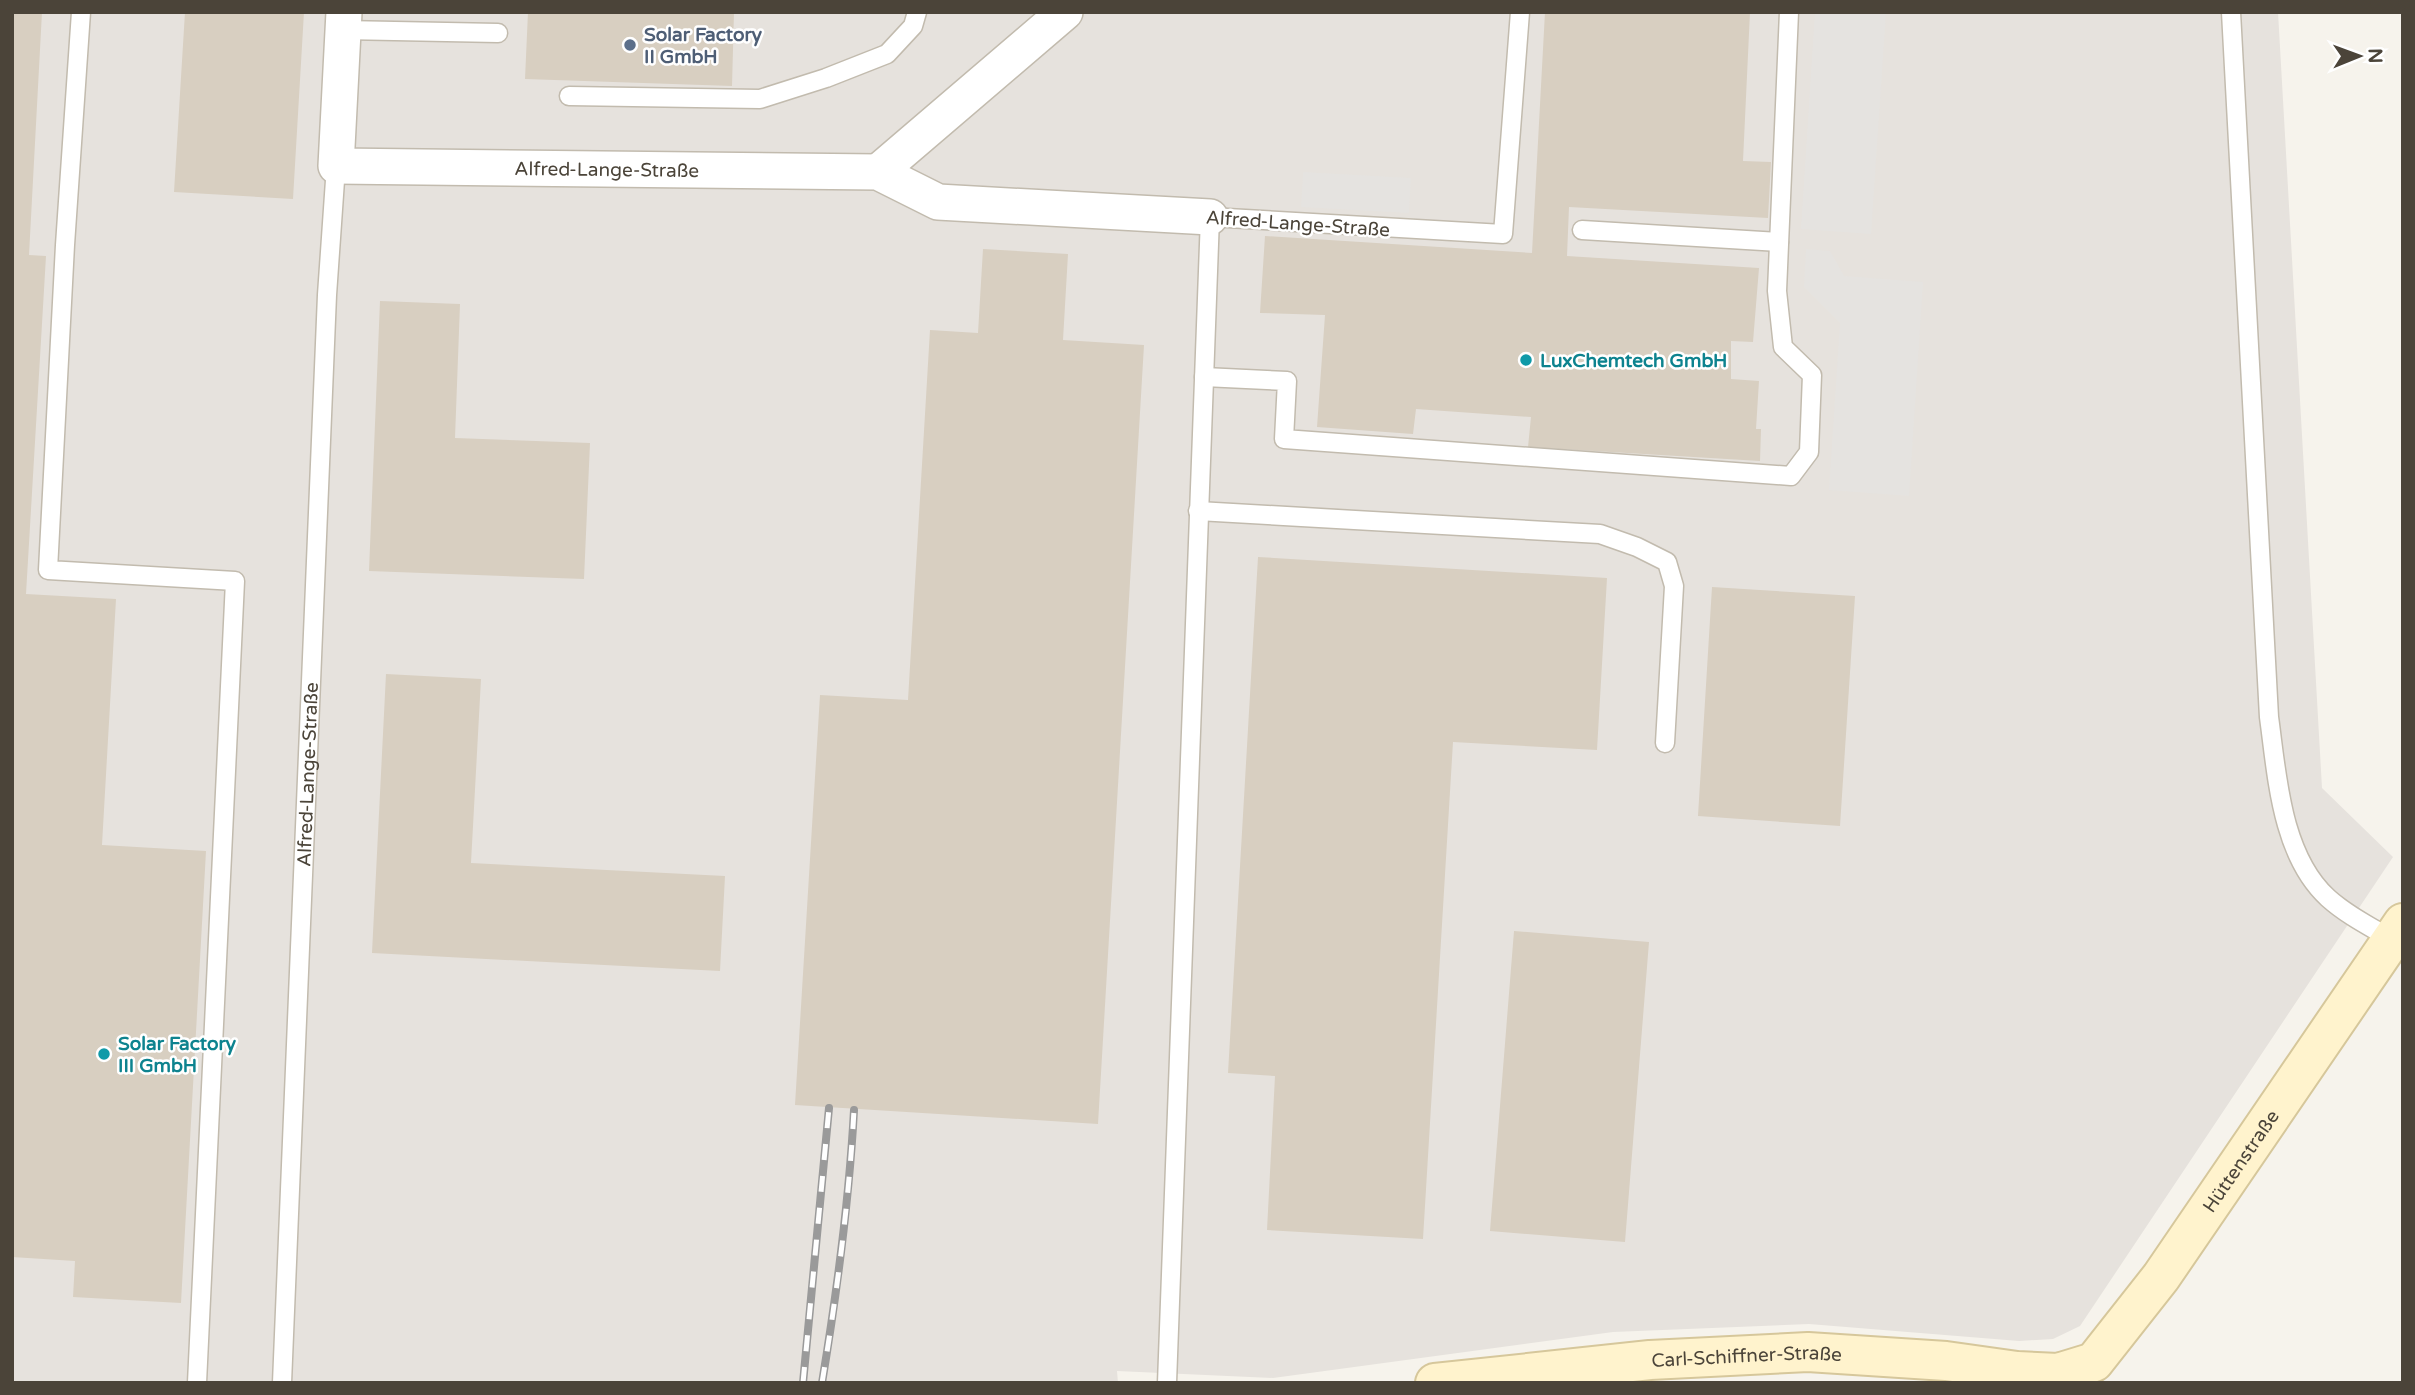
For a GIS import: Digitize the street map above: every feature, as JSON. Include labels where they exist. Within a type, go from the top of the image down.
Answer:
[{"type":"main road","name":"Hüttenstraße","points":[[2058,1378],[2094,1362],[2132,1316],[2397,931]]},
{"type":"main road","name":"Carl-Schiffner-Straße","points":[[1435,1383],[1650,1360],[1808,1352],[1946,1361],[2058,1378]]},
{"type":"street","points":[[878,172],[1065,12]]},
{"type":"street","name":"Alfred-Lange-Straße","points":[[343,21],[336,166],[878,172],[938,202],[1210,217]]},
{"type":"lane","points":[[81,12],[65,245],[48,569],[235,581],[197,1383]]},
{"type":"lane","points":[[569,96],[760,99],[826,78],[887,54],[913,26],[917,12]]},
{"type":"lane","name":"Alfred-Lange-Straße","points":[[1210,217],[1503,234],[1520,12]]},
{"type":"lane","points":[[1204,377],[1287,381],[1284,439],[1791,476],[1809,452],[1812,375],[1783,347],[1777,291],[1789,12]]},
{"type":"lane","points":[[2231,12],[2269,717],[2284,820],[2305,867],[2326,896],[2350,916],[2397,931]]},
{"type":"lane","points":[[343,21],[498,33]]},
{"type":"lane","name":"Alfred-Lange-Straße","points":[[282,1383],[327,295],[336,166]]},
{"type":"lane","points":[[1167,1383],[1210,217]]},
{"type":"lane","points":[[1582,230],[1779,242]]},
{"type":"lane","points":[[1199,511],[1600,534],[1637,547],[1667,562],[1674,586],[1665,743]]},
{"type":"shaded area","points":[[12,12],[2278,12],[2322,788],[2393,857],[2080,1326],[2053,1339],[2019,1341],[1809,1324],[1613,1332],[1273,1378],[1117,1371],[1118,1383],[12,1383]]},
{"type":"shaded area","points":[[1815,12],[1886,12],[1871,234],[1801,229]]},
{"type":"shaded area","points":[[1303,172],[1411,178],[1409,213],[1301,207]]},
{"type":"shaded area","points":[[1806,249],[1830,251],[1844,276],[1923,282],[1909,496],[1829,490],[1840,323],[1804,287]]},
{"type":"building","name":"Solar Factory III GmbH","points":[[12,12],[42,12],[29,255],[46,256],[26,594],[116,599],[102,845],[206,851],[181,1303],[73,1297],[75,1261],[12,1257]]},
{"type":"building","points":[[185,12],[304,12],[293,199],[174,192]]},
{"type":"building","name":"Solar Factory II GmbH","points":[[528,12],[734,12],[732,86],[525,79]]},
{"type":"building","name":"LuxChemtech GmbH","points":[[1545,12],[1750,12],[1743,161],[1771,162],[1768,218],[1569,207],[1567,256],[1759,268],[1753,342],[1731,341],[1731,379],[1759,381],[1756,429],[1761,429],[1760,461],[1528,447],[1531,417],[1416,409],[1413,434],[1317,427],[1325,315],[1260,313],[1265,236],[1532,253]]},
{"type":"building","points":[[983,249],[1068,254],[1063,340],[1144,345],[1098,1124],[795,1105],[820,695],[908,700],[930,330],[978,333]]},
{"type":"building","points":[[380,301],[460,304],[455,438],[590,443],[584,579],[369,571]]},
{"type":"building","points":[[1258,557],[1607,578],[1597,750],[1453,742],[1423,1239],[1267,1230],[1275,1076],[1228,1073]]},
{"type":"building","points":[[1712,587],[1855,596],[1840,826],[1698,816]]},
{"type":"building","points":[[386,674],[481,679],[471,863],[725,876],[720,971],[372,953]]},
{"type":"building","points":[[1514,931],[1649,942],[1625,1242],[1490,1231]]},
{"type":"railway","points":[[803,1383],[829,1108]]},
{"type":"railway","points":[[822,1383],[842,1247],[854,1110]]},
{"type":"place","name":"Solar Factory II GmbH","points":[[630,45]]},
{"type":"place","name":"LuxChemtech GmbH","points":[[1526,360]]},
{"type":"place","name":"Solar Factory III GmbH","points":[[104,1054]]}]
